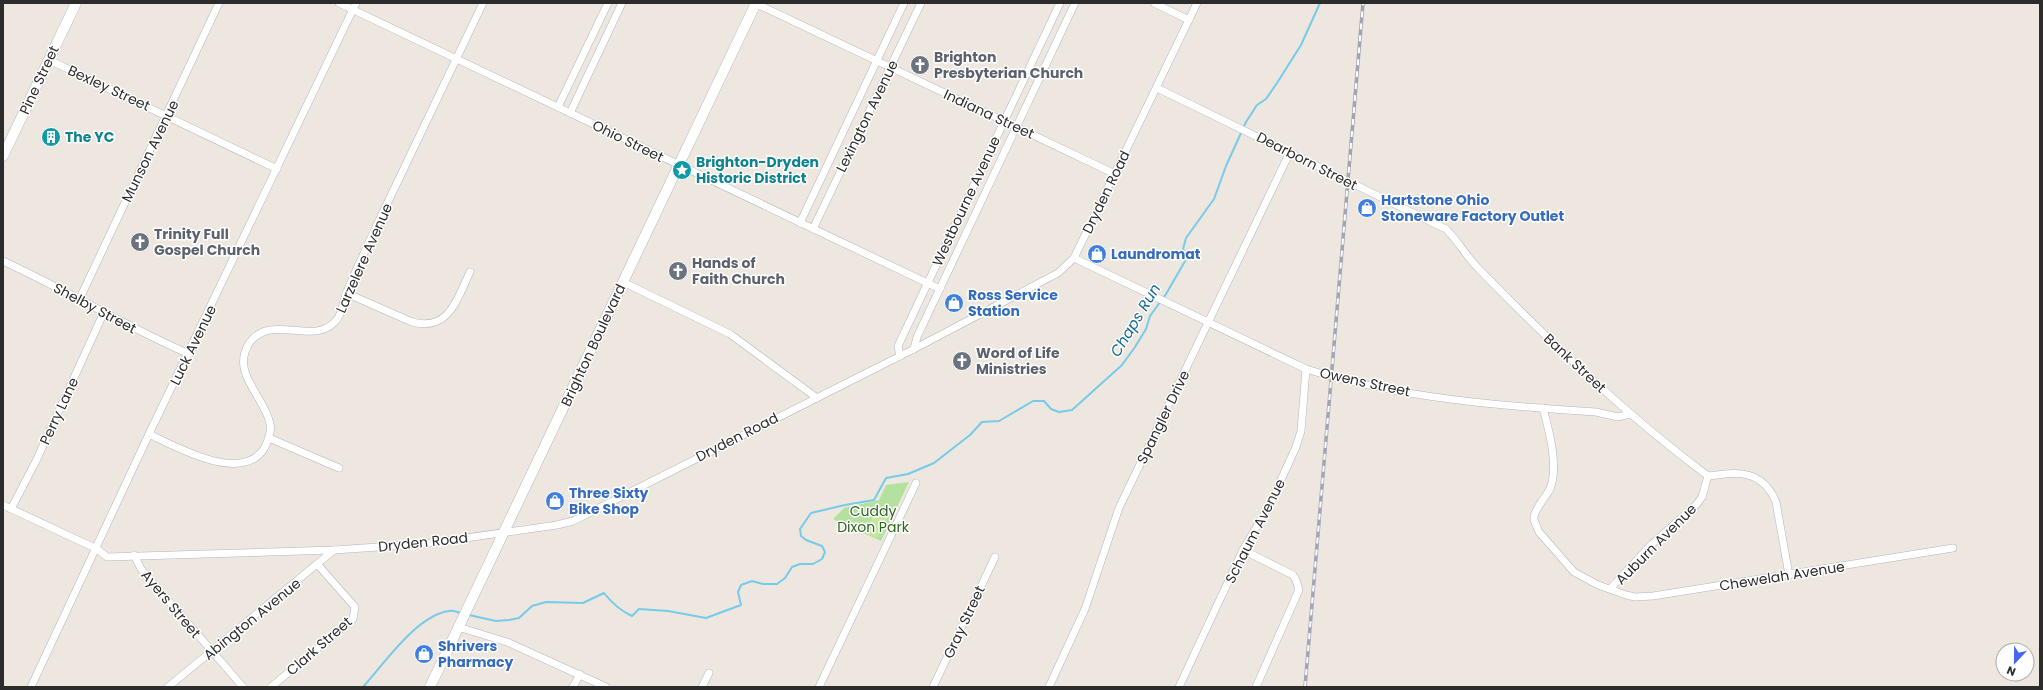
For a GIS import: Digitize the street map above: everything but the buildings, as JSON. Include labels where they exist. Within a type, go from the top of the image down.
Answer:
[{"type":"street","name":"Pine Street","points":[[3,156],[76,3]]},
{"type":"street","name":"Munson Avenue","points":[[80,298],[219,3]]},
{"type":"street","name":"Ohio Street","points":[[339,3],[354,6],[456,59],[940,289]]},
{"type":"street","name":"Larzelere Avenue","points":[[270,438],[270,424],[268,418],[245,375],[243,362],[245,352],[257,335],[266,331],[287,329],[311,332],[323,330],[332,325],[342,308],[346,293],[456,59],[484,3]]},
{"type":"street","points":[[558,107],[608,3]]},
{"type":"street","points":[[570,113],[622,3]]},
{"type":"street","name":"Indiana Street","points":[[756,3],[1115,174]]},
{"type":"street","name":"Brighton Boulevard","points":[[430,687],[468,604],[756,3]]},
{"type":"street","name":"Lexington Avenue","points":[[800,223],[904,3]]},
{"type":"street","name":"Lexington Avenue","points":[[813,229],[921,3]]},
{"type":"street","name":"Westbourne Avenue","points":[[900,356],[898,346],[1060,3]]},
{"type":"street","name":"Westbourne Avenue","points":[[914,349],[917,337],[1075,3]]},
{"type":"street","points":[[1154,3],[1189,20]]},
{"type":"street","name":"Dryden Road","points":[[97,549],[107,557],[334,550],[423,544],[557,525],[572,521],[914,349],[1058,273],[1074,258],[1197,3]]},
{"type":"street","name":"Luck Avenue","points":[[31,687],[97,549],[149,434],[189,354],[354,6]]},
{"type":"street","name":"Bexley Street","points":[[49,60],[277,169]]},
{"type":"street","name":"Dearborn Street","points":[[1157,88],[1446,228],[1454,237]]},
{"type":"street","name":"Spangler Drive","points":[[1049,687],[1085,609],[1119,508],[1290,152]]},
{"type":"street","name":"Bank Street","points":[[1454,237],[1467,256],[1564,355],[1630,414],[1708,476]]},
{"type":"street","name":"Owens Street","points":[[1074,258],[1306,369],[1356,383],[1464,401],[1596,412],[1618,417],[1630,414]]},
{"type":"street","name":"Shelby Street","points":[[3,261],[80,298],[142,333],[189,354]]},
{"type":"street","points":[[346,293],[412,322],[422,325],[433,324],[441,320],[450,310],[470,272]]},
{"type":"street","points":[[623,282],[730,334],[817,398]]},
{"type":"street","name":"Perry Lane","points":[[11,509],[36,461],[104,312]]},
{"type":"street","name":"Schaum Avenue","points":[[1179,687],[1243,550],[1270,504],[1296,447],[1301,431],[1306,369]]},
{"type":"street","name":"Chewelah Avenue","points":[[1543,408],[1550,437],[1553,480],[1550,489],[1534,516],[1534,520],[1539,532],[1566,564],[1585,579],[1610,589],[1635,597],[1653,596],[1953,548]]},
{"type":"street","points":[[149,434],[194,456],[204,459],[239,463],[257,457],[270,438],[339,468]]},
{"type":"street","points":[[1708,476],[1736,474],[1749,475],[1755,476],[1765,483],[1776,502],[1789,575]]},
{"type":"street","name":"Auburn Avenue","points":[[1610,589],[1652,544],[1696,504],[1702,497],[1708,476]]},
{"type":"street","points":[[819,687],[916,483]]},
{"type":"street","points":[[3,505],[97,549]]},
{"type":"street","name":"Abington Avenue","points":[[168,687],[318,565],[334,550]]},
{"type":"street","points":[[1243,550],[1293,575],[1296,580],[1298,590],[1256,687]]},
{"type":"street","name":"Ayers Street","points":[[134,555],[141,569],[243,687]]},
{"type":"street","name":"Gray Street","points":[[933,687],[994,557]]},
{"type":"street","name":"Clark Street","points":[[271,687],[353,619],[355,607],[318,565]]},
{"type":"street","points":[[460,623],[507,642],[606,687]]},
{"type":"street","points":[[702,687],[709,673]]},
{"type":"street","points":[[574,687],[580,674]]},
{"type":"green space","name":"Cuddy Dixon Park","points":[[909,482],[881,541],[833,519],[844,508],[879,500],[886,485]]},
{"type":"green space","points":[[876,510],[888,516],[877,538],[864,532]]},
{"type":"waterway","name":"Chaps Run","points":[[469,615],[496,621],[509,620],[519,618],[532,606],[546,602],[583,603],[604,593],[616,606],[632,616],[639,609],[668,611],[706,618],[741,605],[738,592],[741,585],[752,581],[763,584],[777,584],[785,578],[792,567],[800,564],[813,564],[822,559],[825,552],[822,546],[806,540],[801,536],[800,529],[811,513],[874,500],[886,478],[908,474],[934,463],[970,435],[982,422],[999,421],[1033,401],[1044,401],[1051,409],[1059,412],[1072,410],[1122,365],[1146,329],[1150,316],[1166,294],[1188,256],[1183,249],[1186,238],[1214,199],[1226,166],[1246,122],[1257,105],[1266,99],[1301,45],[1320,3]]},
{"type":"waterway","name":"Chaps Run","points":[[363,687],[402,642],[425,621],[437,614],[449,611],[461,613]]},
{"type":"railway","points":[[1305,687],[1363,3]]},
{"type":"place","name":"Brighton Presbyterian Church","points":[[920,65]]},
{"type":"place","name":"The YC","points":[[51,137]]},
{"type":"place","name":"Brighton-Dryden Historic District","points":[[682,170]]},
{"type":"place","name":"Hartstone Ohio Stoneware Factory Outlet","points":[[1367,208]]},
{"type":"place","name":"Trinity Full Gospel Church","points":[[140,242]]},
{"type":"place","name":"Laundromat","points":[[1097,254]]},
{"type":"place","name":"Hands of Faith Church","points":[[678,271]]},
{"type":"place","name":"Ross Service Station","points":[[954,303]]},
{"type":"place","name":"Word of Life Ministries","points":[[962,361]]},
{"type":"place","name":"Three Sixty Bike Shop","points":[[555,501]]},
{"type":"place","name":"Shrivers Pharmacy","points":[[424,654]]}]
